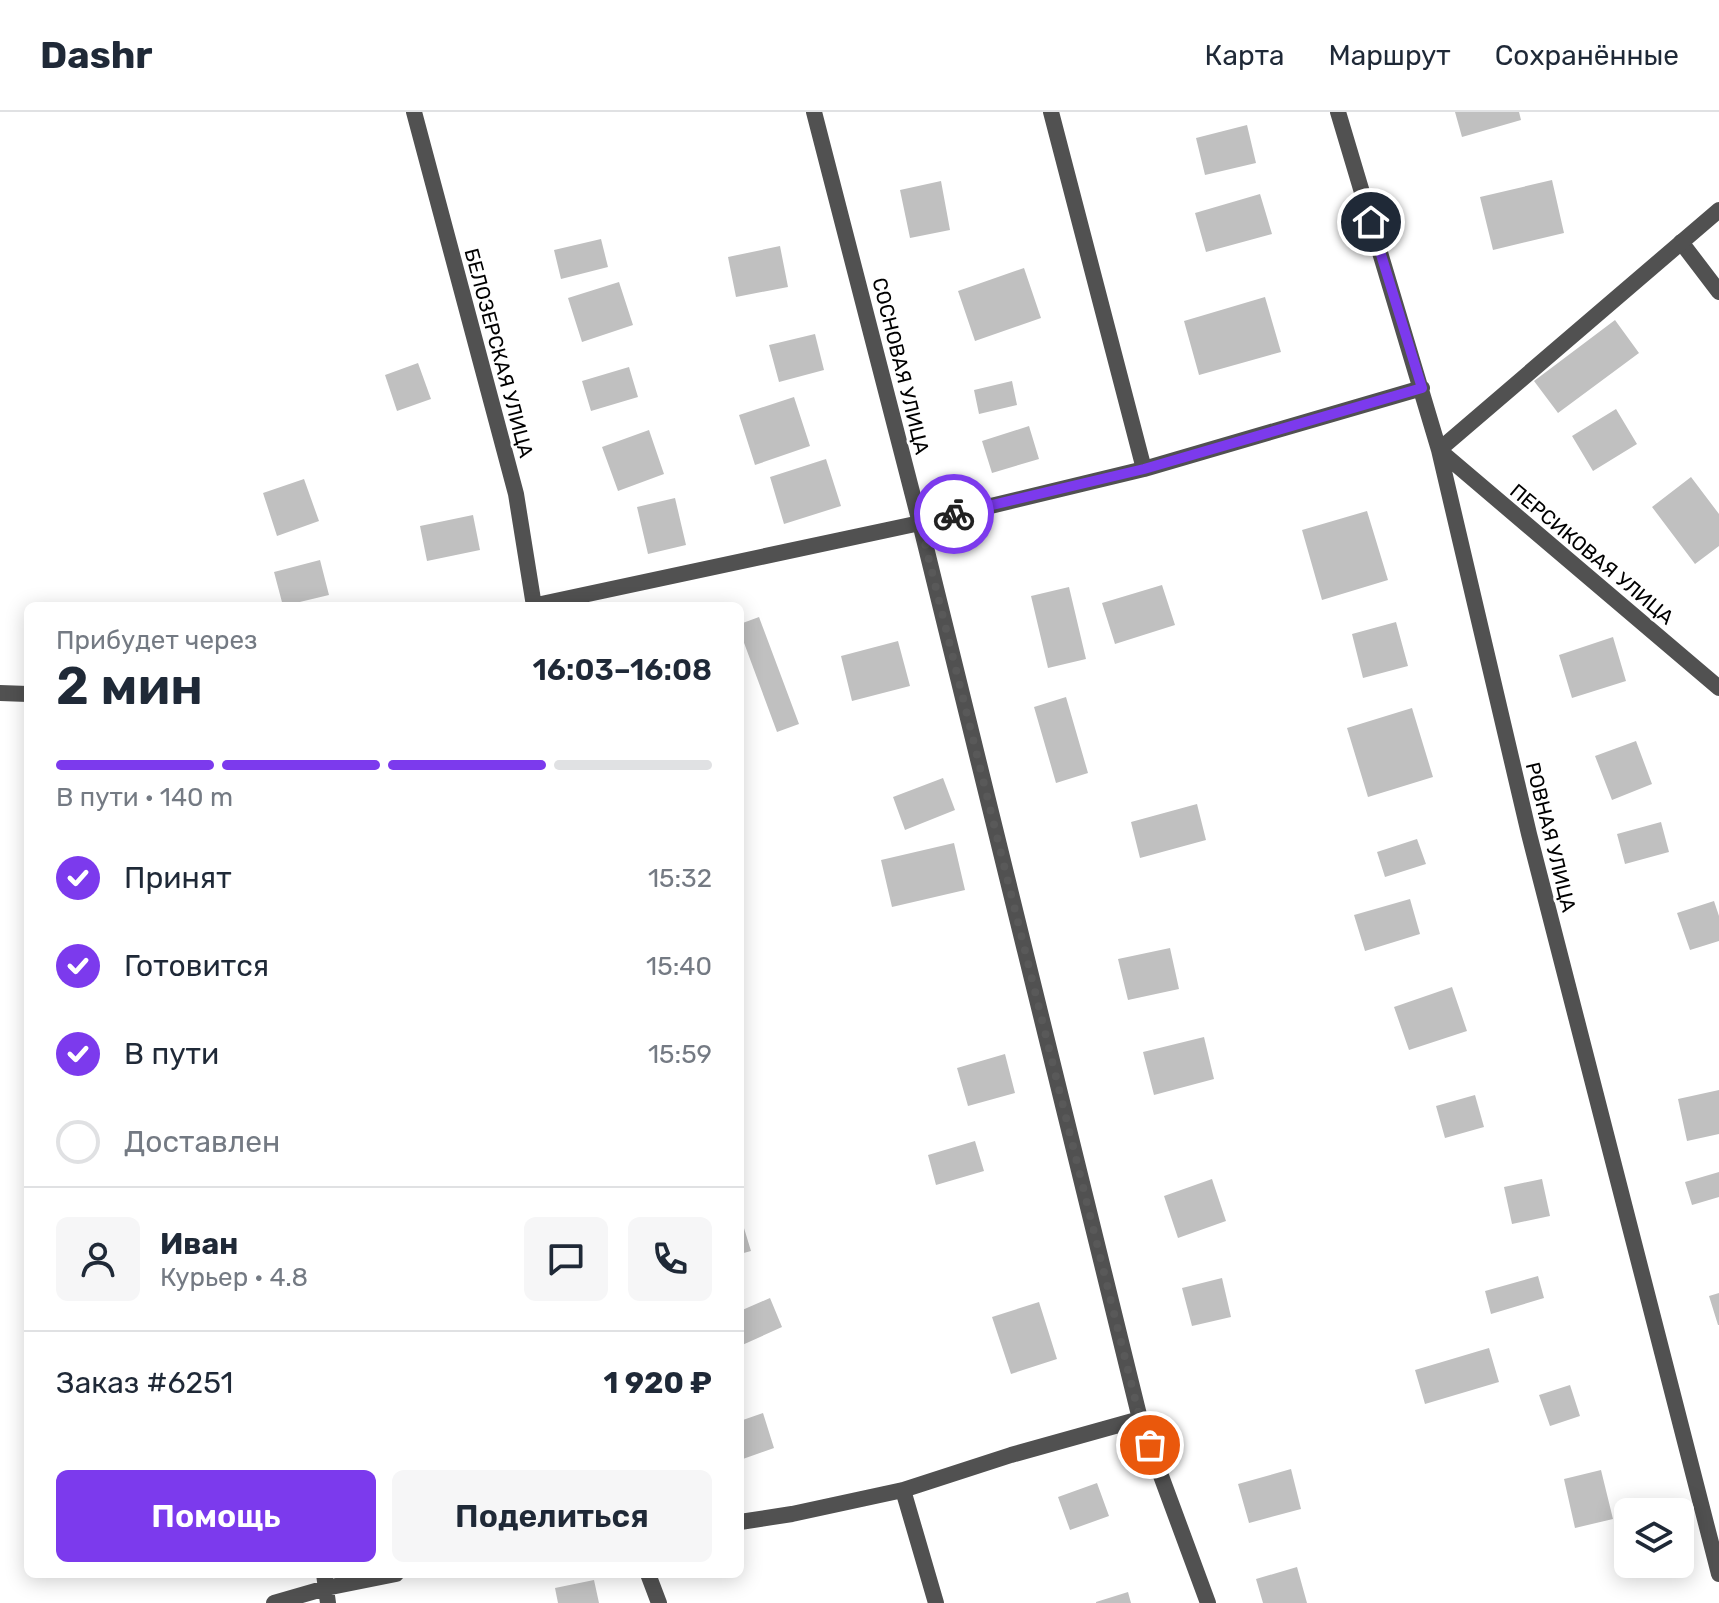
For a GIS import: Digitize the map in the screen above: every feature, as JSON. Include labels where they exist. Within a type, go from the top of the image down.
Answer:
[{"type":"street","name":"БЕЛОЗЕРСКАЯ УЛИЦА","points":[[414,112],[516,494],[533,602]]},
{"type":"street","name":"СОСНОВАЯ УЛИЦА","points":[[814,112],[920,523],[1140,1419],[1208,1603]]},
{"type":"street","points":[[1051,112],[1144,469]]},
{"type":"street","name":"РОВНАЯ УЛИЦА","points":[[1338,112],[1439,450],[1529,834],[1719,1574]]},
{"type":"street","points":[[1439,450],[1719,210]]},
{"type":"street","points":[[1681,242],[1719,292]]},
{"type":"street","points":[[553,602],[920,523],[1144,469],[1422,388]]},
{"type":"street","name":"ПЕРСИКОВАЯ УЛИЦА","points":[[1439,450],[1719,688]]},
{"type":"street","points":[[0,693],[24,694]]},
{"type":"street","points":[[744,1521],[903,1490],[1011,1455],[1140,1419]]},
{"type":"street","points":[[903,1490],[936,1603]]},
{"type":"street","points":[[274,1603],[376,1578]]},
{"type":"street","points":[[650,1578],[659,1603]]},
{"type":"building","points":[[1455,112],[1519,112],[1521,120],[1462,137]]},
{"type":"building","points":[[1247,125],[1256,163],[1205,175],[1196,138]]},
{"type":"building","points":[[1552,180],[1564,233],[1493,250],[1480,197]]},
{"type":"building","points":[[941,181],[950,230],[910,238],[900,190]]},
{"type":"building","points":[[1260,194],[1272,234],[1206,252],[1195,213]]},
{"type":"building","points":[[601,239],[608,267],[561,279],[554,250]]},
{"type":"building","points":[[780,246],[788,287],[736,297],[728,257]]},
{"type":"building","points":[[1024,268],[1041,318],[975,341],[958,291]]},
{"type":"building","points":[[619,282],[633,325],[582,342],[568,298]]},
{"type":"building","points":[[1265,297],[1281,352],[1199,375],[1184,321]]},
{"type":"building","points":[[1615,320],[1639,353],[1558,413],[1534,381]]},
{"type":"building","points":[[815,334],[824,370],[779,382],[769,345]]},
{"type":"building","points":[[418,363],[431,399],[397,411],[385,375]]},
{"type":"building","points":[[629,367],[638,397],[591,411],[582,381]]},
{"type":"building","points":[[1012,381],[1017,405],[979,414],[974,390]]},
{"type":"building","points":[[794,397],[810,446],[755,465],[739,415]]},
{"type":"building","points":[[1616,409],[1637,444],[1593,471],[1572,436]]},
{"type":"building","points":[[1029,426],[1039,459],[992,473],[982,441]]},
{"type":"building","points":[[649,430],[664,474],[618,491],[602,447]]},
{"type":"building","points":[[826,459],[841,506],[784,524],[770,477]]},
{"type":"building","points":[[1691,477],[1719,514],[1719,546],[1695,564],[1652,507]]},
{"type":"building","points":[[304,479],[319,521],[277,536],[263,493]]},
{"type":"building","points":[[675,498],[686,545],[648,554],[637,507]]},
{"type":"building","points":[[1367,511],[1388,580],[1322,600],[1302,530]]},
{"type":"building","points":[[473,515],[480,550],[427,561],[420,526]]},
{"type":"building","points":[[320,560],[329,595],[300,602],[282,602],[274,572]]},
{"type":"building","points":[[1162,585],[1175,625],[1115,644],[1102,603]]},
{"type":"building","points":[[1069,587],[1086,659],[1048,668],[1031,596]]},
{"type":"building","points":[[759,617],[799,724],[777,732],[744,643],[744,623]]},
{"type":"building","points":[[1396,622],[1408,666],[1363,678],[1352,634]]},
{"type":"building","points":[[1613,637],[1626,681],[1572,698],[1559,655]]},
{"type":"building","points":[[898,641],[910,686],[852,701],[841,656]]},
{"type":"building","points":[[1066,697],[1088,773],[1056,783],[1034,707]]},
{"type":"building","points":[[1412,708],[1433,777],[1368,797],[1347,728]]},
{"type":"building","points":[[1636,741],[1652,784],[1612,800],[1595,756]]},
{"type":"building","points":[[943,778],[955,810],[905,830],[893,797]]},
{"type":"building","points":[[1197,804],[1206,840],[1140,858],[1131,822]]},
{"type":"building","points":[[1661,822],[1669,852],[1625,864],[1617,834]]},
{"type":"building","points":[[1417,839],[1426,864],[1385,877],[1377,852]]},
{"type":"building","points":[[954,843],[965,890],[892,907],[881,860]]},
{"type":"building","points":[[1410,899],[1420,934],[1365,951],[1354,915]]},
{"type":"building","points":[[1714,901],[1719,916],[1719,941],[1690,950],[1677,913]]},
{"type":"building","points":[[1170,948],[1179,989],[1128,1000],[1118,959]]},
{"type":"building","points":[[1452,987],[1467,1031],[1409,1050],[1394,1007]]},
{"type":"building","points":[[1204,1037],[1214,1079],[1154,1095],[1143,1052]]},
{"type":"building","points":[[1005,1054],[1015,1093],[968,1106],[957,1068]]},
{"type":"building","points":[[1719,1090],[1719,1134],[1687,1141],[1678,1099]]},
{"type":"building","points":[[1475,1095],[1484,1127],[1445,1138],[1436,1106]]},
{"type":"building","points":[[975,1141],[984,1171],[936,1185],[928,1155]]},
{"type":"building","points":[[1719,1172],[1719,1197],[1692,1205],[1685,1182]]},
{"type":"building","points":[[1212,1179],[1226,1221],[1178,1238],[1164,1196]]},
{"type":"building","points":[[1542,1179],[1550,1216],[1512,1224],[1504,1187]]},
{"type":"building","points":[[744,1228],[751,1251],[744,1253]]},
{"type":"building","points":[[1538,1276],[1544,1298],[1491,1314],[1485,1291]]},
{"type":"building","points":[[1222,1278],[1231,1317],[1192,1326],[1182,1288]]},
{"type":"building","points":[[1719,1293],[1719,1325],[1718,1325],[1709,1296]]},
{"type":"building","points":[[770,1298],[782,1327],[744,1344],[744,1309]]},
{"type":"building","points":[[1039,1302],[1057,1359],[1011,1374],[992,1317]]},
{"type":"building","points":[[1489,1348],[1499,1382],[1425,1404],[1415,1370]]},
{"type":"building","points":[[1570,1385],[1580,1416],[1550,1426],[1539,1395]]},
{"type":"building","points":[[763,1413],[774,1448],[744,1459],[744,1420]]},
{"type":"building","points":[[1291,1469],[1301,1509],[1249,1523],[1238,1484]]},
{"type":"building","points":[[1601,1470],[1613,1519],[1575,1528],[1564,1479]]},
{"type":"building","points":[[1097,1483],[1109,1516],[1070,1530],[1058,1497]]},
{"type":"building","points":[[1297,1567],[1307,1603],[1263,1603],[1256,1579]]},
{"type":"building","points":[[594,1580],[599,1603],[558,1603],[555,1588]]},
{"type":"building","points":[[1128,1592],[1131,1603],[1096,1603],[1096,1602]]},
{"type":"way so far","points":[[954,514],[920,523],[1140,1419],[1150,1445]]},
{"type":"route","points":[[954,514],[1144,469],[1422,388],[1371,222]]}]
